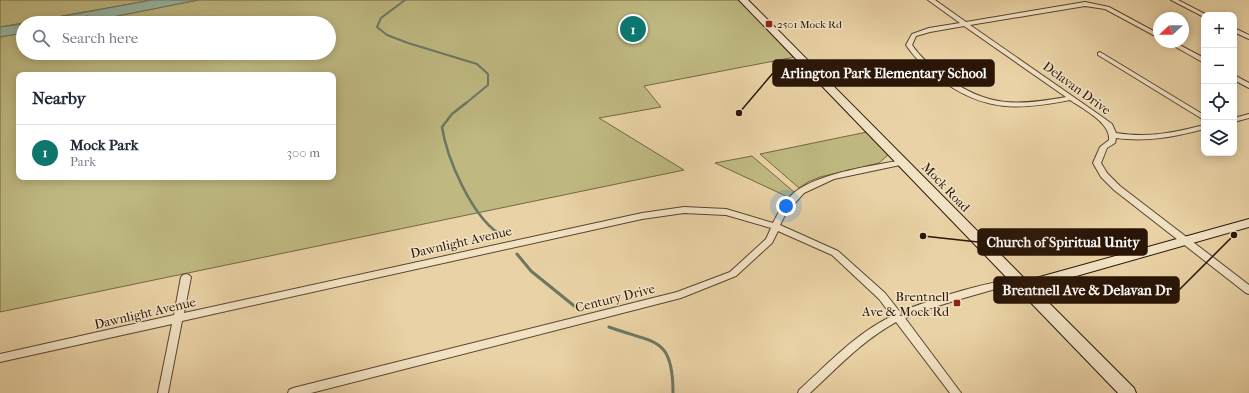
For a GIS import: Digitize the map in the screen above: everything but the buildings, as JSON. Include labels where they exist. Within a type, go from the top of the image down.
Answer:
[{"type":"main road","name":"Mock Road","points":[[743,0],[1128,393]]},
{"type":"main road","points":[[1021,283],[1036,283],[1249,223]]},
{"type":"street","name":"Delavan Drive","points":[[931,0],[1099,117],[1108,126],[1113,135],[1112,141],[1104,147],[1097,163],[1104,175],[1117,188],[1249,290]]},
{"type":"street","points":[[1174,0],[1201,14]]},
{"type":"street","points":[[1071,98],[1037,105],[1012,106],[984,101],[971,96],[950,84],[916,56],[909,44],[914,35],[922,33],[1075,4],[1097,5],[1116,12],[1153,33]]},
{"type":"street","points":[[1237,31],[1249,37]]},
{"type":"street","points":[[1181,48],[1201,59]]},
{"type":"street","points":[[1100,54],[1201,116]]},
{"type":"street","points":[[1237,79],[1249,86]]},
{"type":"street","points":[[1237,119],[1249,116]]},
{"type":"street","points":[[1113,135],[1144,140],[1201,128]]},
{"type":"street","name":"Century Drive","points":[[293,393],[678,295],[733,274],[769,241],[782,212],[802,192],[832,177],[902,162]]},
{"type":"street","name":"Dawnlight Avenue","points":[[0,358],[642,216],[684,210],[726,212],[775,226],[835,252],[882,296],[956,393]]},
{"type":"street","points":[[163,393],[186,277]]},
{"type":"street","points":[[803,393],[834,363],[879,327],[920,307],[1006,283],[1021,283]]},
{"type":"shaded area","points":[[0,0],[152,0],[62,16],[16,16],[16,24],[0,27]]},
{"type":"shaded area","points":[[198,0],[739,0],[795,57],[644,86],[661,107],[599,118],[684,170],[0,312],[0,37],[16,34],[16,60],[336,60],[336,16],[117,16]]},
{"type":"shaded area","points":[[867,132],[889,154],[879,163],[820,177],[799,188],[760,154]]},
{"type":"shaded area","points":[[752,156],[794,192],[788,197],[715,163]]},
{"type":"water","points":[[152,0],[198,0],[117,16],[65,16]]},
{"type":"water","points":[[16,25],[16,34],[0,37],[0,27]]},
{"type":"waterway","points":[[405,0],[381,18],[377,27],[387,35],[408,43],[477,64],[488,74],[488,85],[465,104]]},
{"type":"waterway","points":[[466,103],[452,114],[442,127],[445,140],[455,170],[470,200],[488,224],[498,233]]},
{"type":"waterway","points":[[496,232],[504,237]]},
{"type":"waterway","points":[[517,254],[531,271],[578,309]]},
{"type":"waterway","points":[[609,327],[649,340],[658,345],[665,352],[672,374],[673,393]]},
{"type":"place","name":"2501 Mock Rd","points":[[769,24]]},
{"type":"place","name":"Mock Park","points":[[633,29]]},
{"type":"place","name":"Arlington Park Elementary School","points":[[739,113]]},
{"type":"place","name":"Brentnell Ave & Delavan Dr","points":[[1234,235]]},
{"type":"place","name":"Church of Spiritual Unity","points":[[923,236]]},
{"type":"place","name":"Brentnell Ave & Mock Rd","points":[[957,303]]}]
